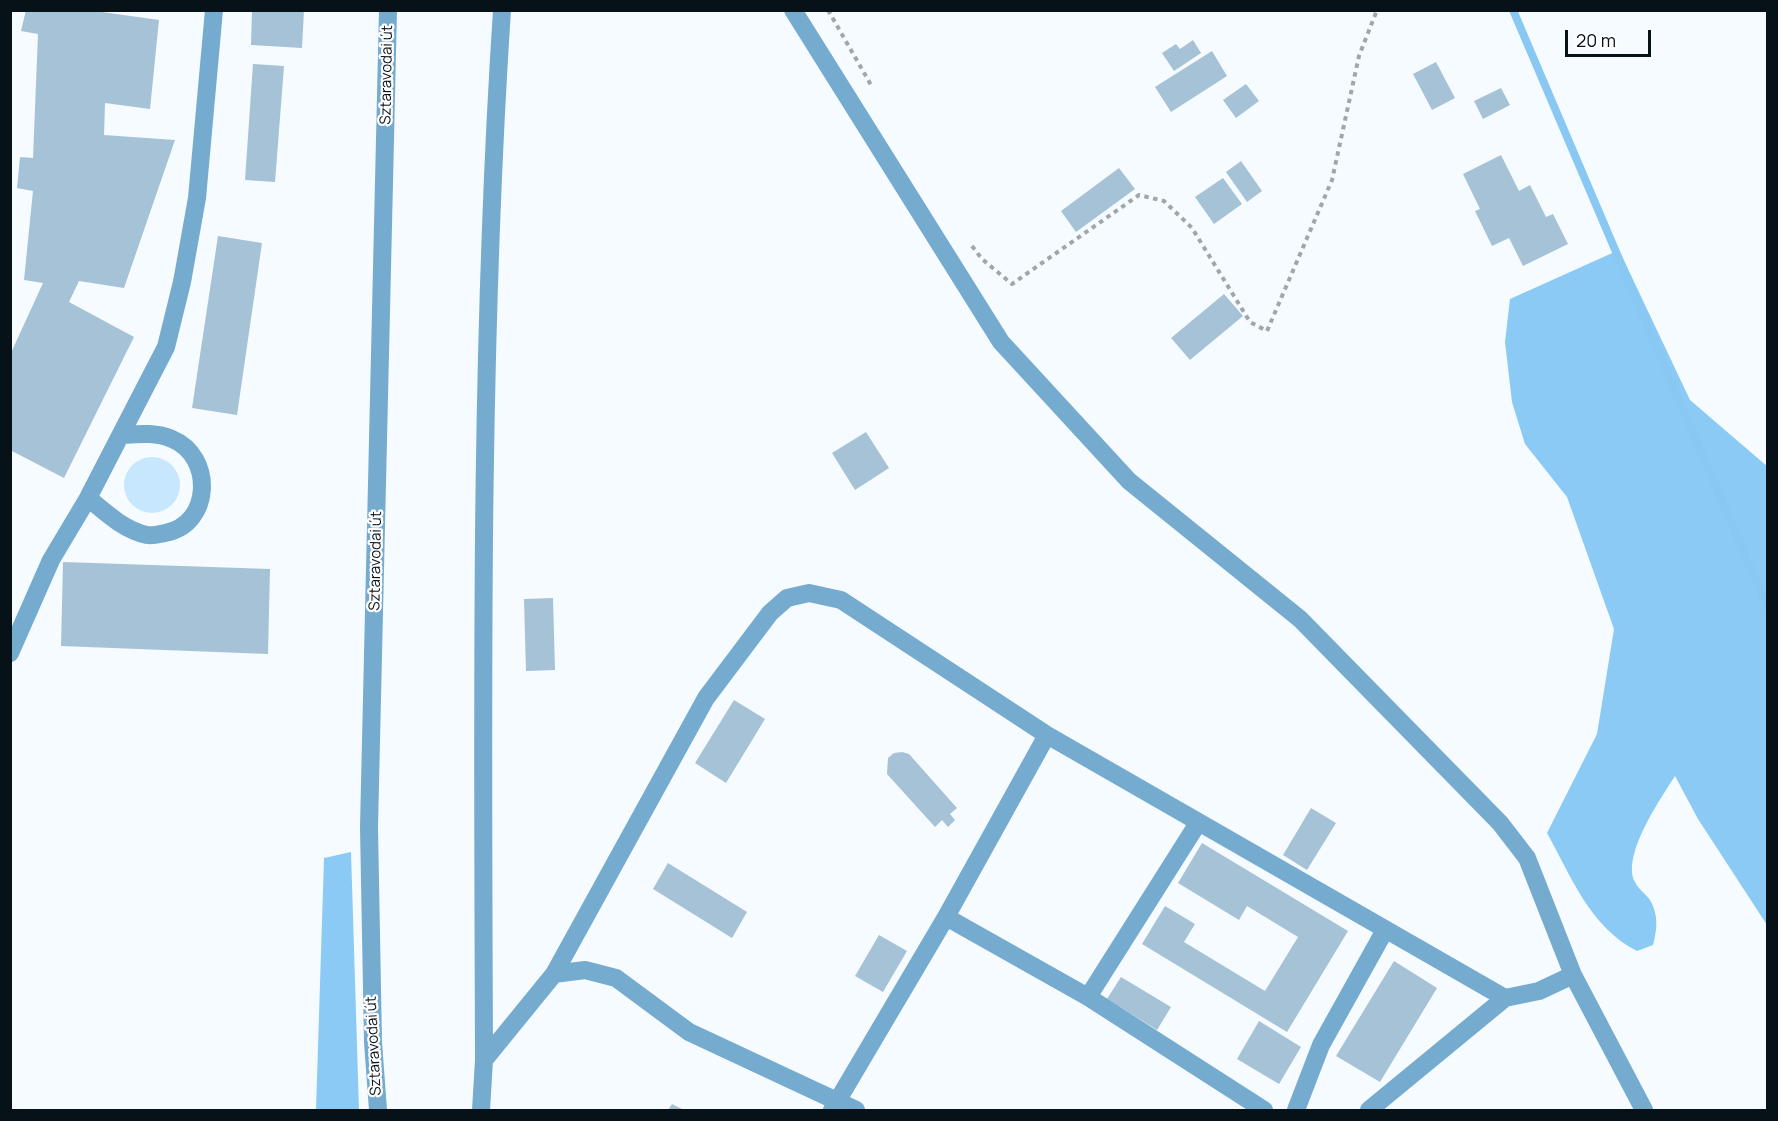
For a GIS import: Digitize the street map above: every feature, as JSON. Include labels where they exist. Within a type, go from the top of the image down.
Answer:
[{"type":"street","points":[[10,653],[51,560],[88,498],[166,347],[182,282],[197,198],[214,10]]},
{"type":"street","name":"Sztaravodai út","points":[[378,1110],[373,1042],[369,827],[388,10]]},
{"type":"street","points":[[481,1110],[484,1060],[483,640],[491,168],[502,10]]},
{"type":"street","points":[[793,10],[1001,342],[1129,481],[1300,620],[1500,823],[1527,858],[1573,975],[1644,1110]]},
{"type":"street","points":[[88,498],[120,524],[149,536],[174,531],[193,519],[202,499],[201,474],[192,455],[173,439],[148,434],[121,435]]},
{"type":"street","points":[[484,1060],[554,974],[706,698],[770,613],[787,598],[809,593],[841,600],[1047,735],[1505,998]]},
{"type":"street","points":[[835,1105],[946,918],[1047,735]]},
{"type":"street","points":[[1088,998],[1198,823]]},
{"type":"street","points":[[946,918],[1088,998],[1264,1110]]},
{"type":"street","points":[[1296,1110],[1321,1045],[1385,930]]},
{"type":"street","points":[[554,974],[585,970],[616,978],[688,1032],[835,1105],[856,1110]]},
{"type":"street","points":[[1369,1110],[1505,998],[1539,991],[1573,975]]},
{"type":"path","points":[[828,10],[874,92]]},
{"type":"path","points":[[967,240],[982,259],[1012,284],[1139,195],[1164,201],[1192,228],[1250,322],[1267,331],[1332,180],[1359,56],[1377,10]]},
{"type":"shaded area","points":[[1619,250],[1690,400],[1768,467],[1767,925],[1698,819],[1675,776],[1645,828],[1633,858],[1632,871],[1635,882],[1650,900],[1656,922],[1653,945],[1637,951],[1621,941],[1594,915],[1574,884],[1547,833],[1597,734],[1614,629],[1567,497],[1525,444],[1512,402],[1505,342],[1510,299]]},
{"type":"shaded area","points":[[146,457],[158,457],[168,461],[176,469],[180,485],[176,501],[168,509],[158,513],[146,513],[136,509],[128,501],[124,491],[124,479],[128,469],[136,461]]},
{"type":"shaded area","points":[[351,852],[359,1110],[316,1110],[324,858]]},
{"type":"building","points":[[26,10],[88,10],[159,20],[150,109],[105,103],[104,135],[175,140],[124,288],[79,281],[69,302],[134,337],[64,478],[10,450],[10,355],[43,283],[24,280],[33,191],[17,188],[20,157],[33,158],[38,34],[21,31]]},
{"type":"building","points":[[252,10],[304,10],[302,48],[251,45]]},
{"type":"building","points":[[1193,40],[1201,53],[1174,71],[1162,53],[1176,44],[1180,49]]},
{"type":"building","points":[[1212,51],[1227,76],[1171,112],[1155,87]]},
{"type":"building","points":[[1436,62],[1455,98],[1432,110],[1413,74]]},
{"type":"building","points":[[253,64],[284,66],[275,182],[245,180]]},
{"type":"building","points":[[1246,84],[1259,101],[1236,118],[1223,100]]},
{"type":"building","points":[[1501,88],[1510,105],[1483,119],[1474,101]]},
{"type":"building","points":[[1501,155],[1519,191],[1530,185],[1546,217],[1553,214],[1568,244],[1523,266],[1509,238],[1492,246],[1475,211],[1480,209],[1463,174]]},
{"type":"building","points":[[1241,161],[1262,191],[1247,202],[1226,172]]},
{"type":"building","points":[[1119,168],[1135,189],[1076,232],[1061,211]]},
{"type":"building","points":[[1223,178],[1242,204],[1214,224],[1195,197]]},
{"type":"building","points":[[218,236],[262,243],[237,415],[192,408]]},
{"type":"building","points":[[1224,294],[1243,316],[1190,360],[1171,338]]},
{"type":"building","points":[[866,432],[889,468],[855,490],[832,453]]},
{"type":"building","points":[[63,562],[270,569],[268,654],[61,646]]},
{"type":"building","points":[[553,598],[555,670],[526,671],[524,599]]},
{"type":"building","points":[[734,700],[765,719],[726,783],[695,763]]},
{"type":"building","points":[[894,753],[909,754],[957,808],[950,814],[955,820],[948,827],[942,820],[935,827],[887,774],[888,758]]},
{"type":"building","points":[[1311,808],[1336,823],[1307,870],[1283,855]]},
{"type":"building","points":[[1202,843],[1348,931],[1287,1032],[1142,944],[1165,906],[1195,924],[1184,942],[1265,991],[1298,937],[1247,906],[1239,920],[1178,883]]},
{"type":"building","points":[[668,863],[747,912],[732,938],[653,889]]},
{"type":"building","points":[[879,935],[907,951],[883,992],[855,976]]},
{"type":"building","points":[[1394,961],[1437,988],[1380,1082],[1336,1056]]},
{"type":"building","points":[[1121,977],[1171,1007],[1157,1030],[1107,999]]},
{"type":"building","points":[[1259,1021],[1301,1047],[1279,1084],[1237,1059]]},
{"type":"building","points":[[672,1104],[684,1110],[668,1110]]},
{"type":"waterway","points":[[1513,10],[1768,609]]}]
